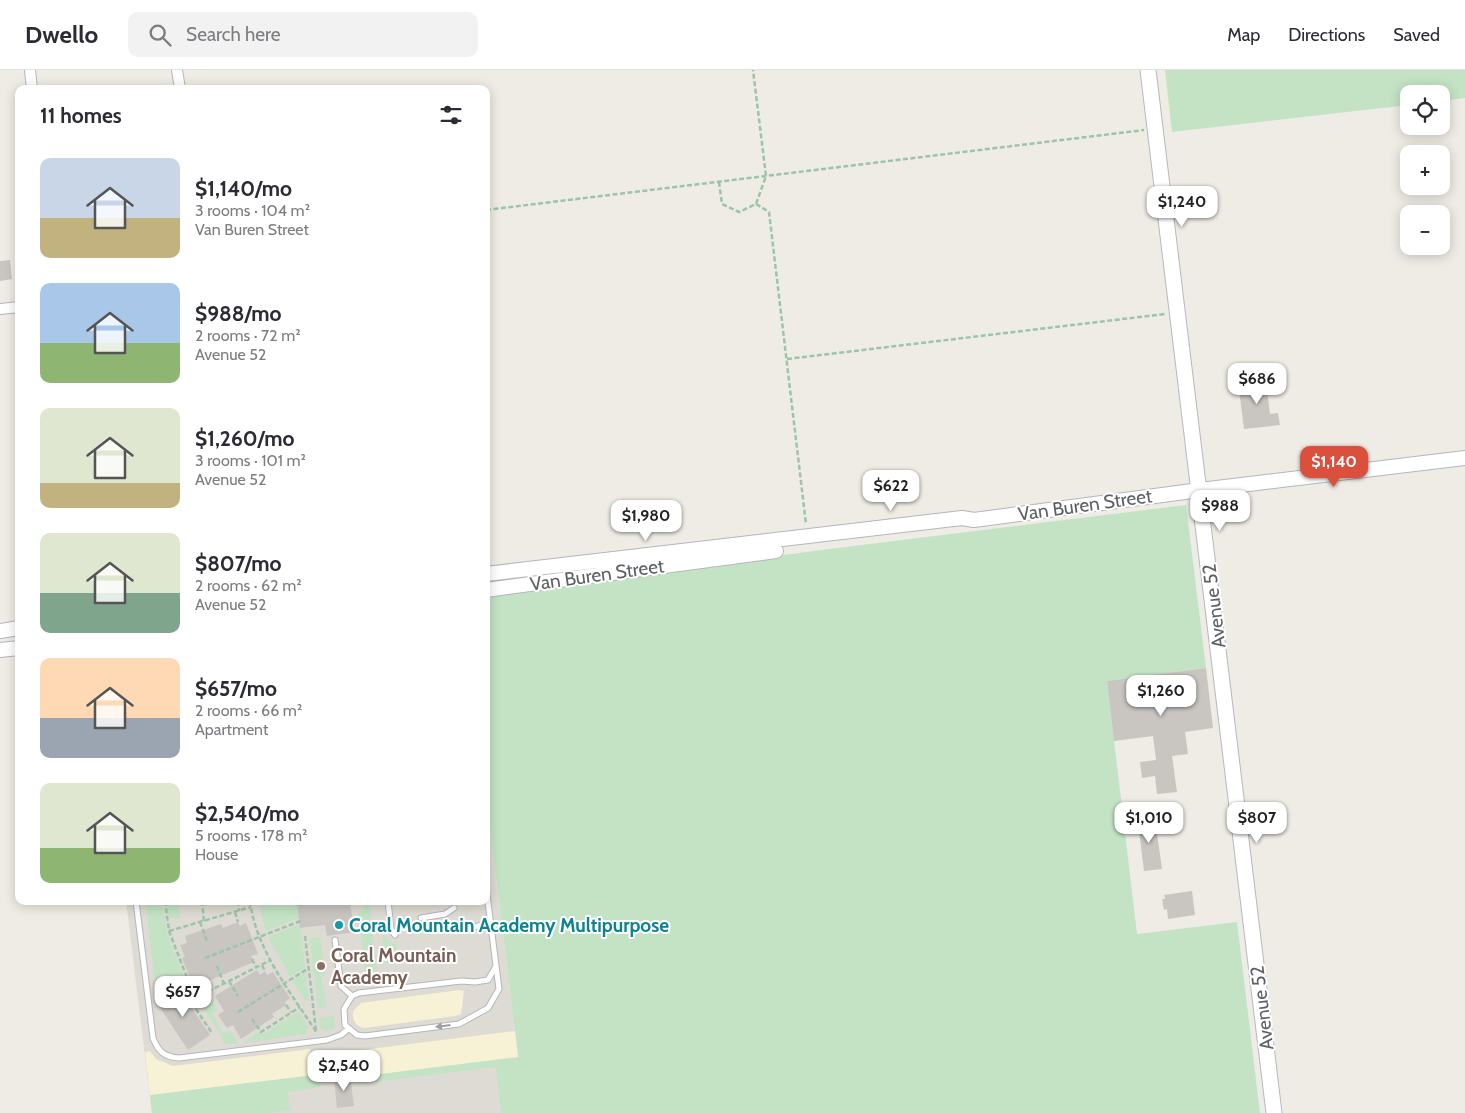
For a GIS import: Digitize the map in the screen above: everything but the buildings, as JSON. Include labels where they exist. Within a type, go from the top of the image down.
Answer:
[{"type":"main road","name":"Avenue 52","points":[[1148,70],[1274,1113]]},
{"type":"street","points":[[30,70],[32,85]]},
{"type":"street","points":[[177,70],[179,85]]},
{"type":"street","points":[[0,309],[15,307]]},
{"type":"street","name":"Van Buren Street","points":[[490,574],[962,518],[974,520],[1465,458]]},
{"type":"street","name":"Van Buren Street","points":[[490,589],[963,526],[974,520]]},
{"type":"street","points":[[0,631],[15,629]]},
{"type":"street","points":[[0,650],[15,648]]},
{"type":"lane","points":[[136,905],[153,1038],[162,1053],[169,1058],[327,1040],[341,1035],[348,1029]]},
{"type":"lane","points":[[388,905],[391,929],[395,934]]},
{"type":"lane","points":[[488,905],[499,989],[488,1008],[459,1024],[365,1036],[357,1035],[345,1025],[344,1009],[352,996],[359,993],[461,981],[475,982],[488,980],[496,966]]},
{"type":"lane","points":[[421,918],[445,914],[454,908]]},
{"type":"lane","points":[[453,927],[460,929],[491,924]]},
{"type":"lane","points":[[335,940],[341,986],[352,996]]},
{"type":"path","points":[[719,182],[722,204],[739,212],[756,204],[766,176],[752,70]]},
{"type":"path","points":[[490,210],[1155,129]]},
{"type":"path","points":[[756,204],[769,212],[808,537]]},
{"type":"path","points":[[786,359],[1178,312]]},
{"type":"path","points":[[165,905],[169,931],[191,988],[197,995],[201,995]]},
{"type":"path","points":[[202,905],[204,921]]},
{"type":"path","points":[[238,905],[239,911]]},
{"type":"path","points":[[169,931],[251,907],[260,936],[271,960],[316,1033],[305,936]]},
{"type":"path","points":[[235,912],[238,922]]},
{"type":"path","points":[[205,958],[303,920]]},
{"type":"path","points":[[200,922],[207,941]]},
{"type":"path","points":[[252,959],[256,967]]},
{"type":"path","points":[[190,1001],[271,960]]},
{"type":"path","points":[[262,965],[265,971]]},
{"type":"path","points":[[217,966],[224,984]]},
{"type":"path","points":[[238,1012],[308,968]]},
{"type":"path","points":[[229,981],[238,996]]},
{"type":"path","points":[[179,984],[212,1034]]},
{"type":"path","points":[[286,1005],[292,1012]]},
{"type":"path","points":[[252,1019],[261,1032],[300,1007]]},
{"type":"shaded area","name":"Coral Mountain Academy","points":[[490,828],[525,1113],[152,1113],[126,905],[490,905]]},
{"type":"green space","points":[[1165,70],[1465,70],[1465,98],[1450,100],[1450,85],[1400,85],[1400,106],[1172,132]]},
{"type":"green space","points":[[1186,505],[1206,668],[1107,681],[1137,934],[1237,922],[1260,1113],[501,1113],[496,1067],[357,1084],[356,1077],[518,1056],[490,828],[490,597],[500,593],[829,549]]},
{"type":"green space","points":[[145,905],[163,905],[166,930],[184,978],[156,991]]},
{"type":"green space","points":[[167,905],[178,905],[180,918],[172,919],[168,916]]},
{"type":"green space","points":[[259,905],[297,905],[299,918],[266,931]]},
{"type":"green space","points":[[363,905],[369,905],[377,971],[365,973],[358,911],[364,910]]},
{"type":"green space","points":[[300,924],[305,967],[290,977],[268,937]]},
{"type":"green space","points":[[320,937],[325,976],[321,976],[327,1007],[318,1008],[310,939]]},
{"type":"green space","points":[[382,937],[386,937],[390,943],[396,944],[399,963],[385,964]]},
{"type":"green space","points":[[305,972],[308,1001],[304,999],[292,981]]},
{"type":"green space","points":[[207,994],[217,1010],[212,1014],[224,1034],[230,1031],[238,1043],[224,1045],[219,1032],[205,1010],[202,997]]},
{"type":"green space","points":[[299,1011],[308,1027],[306,1034],[243,1043],[257,1033],[263,1034]]},
{"type":"green space","points":[[334,1016],[335,1028],[326,1031],[320,1028],[319,1018]]},
{"type":"green space","points":[[318,1074],[320,1087],[288,1092],[290,1110],[268,1113],[152,1113],[150,1095]]},
{"type":"sand","points":[[459,990],[464,991],[461,1014],[455,1016],[364,1028],[356,1024],[353,1017],[353,1011],[361,1003]]},
{"type":"sand","points":[[515,1031],[518,1057],[356,1077],[353,1051]]},
{"type":"sand","points":[[310,1049],[314,1075],[150,1095],[145,1052],[150,1051],[156,1059],[173,1066]]},
{"type":"place","name":"Coral Mountain Academy Multipurpose","points":[[339,925]]},
{"type":"place","name":"Coral Mountain Academy","points":[[321,966]]}]
